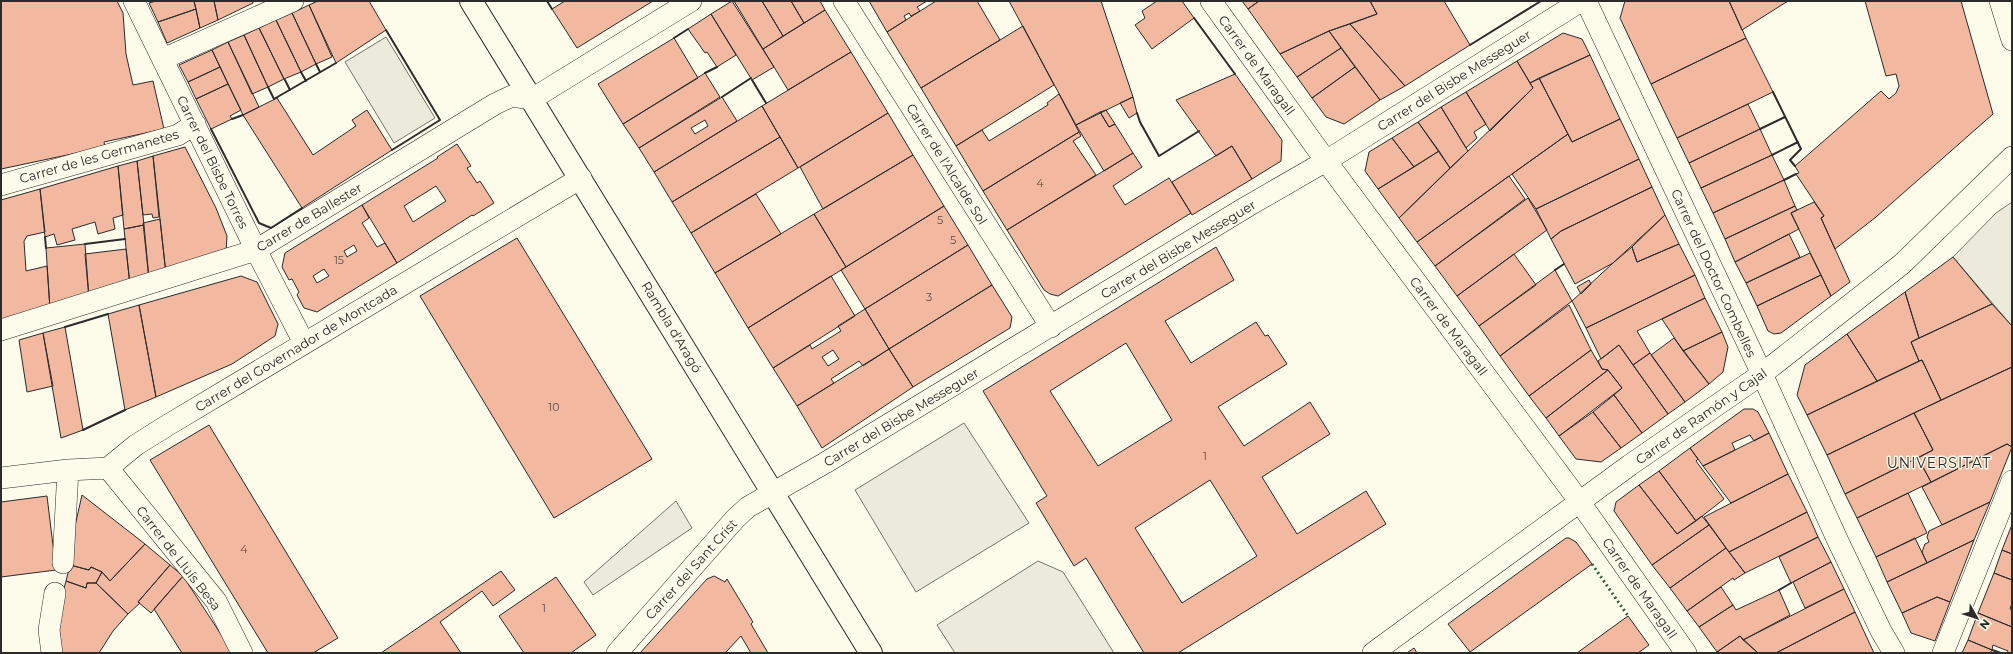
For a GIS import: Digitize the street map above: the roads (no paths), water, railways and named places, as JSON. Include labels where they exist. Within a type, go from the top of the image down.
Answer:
[{"type":"main road","name":"Rambla d'Aragó","points":[[471,1],[532,98],[871,653]]},
{"type":"street","name":"Carrer del Bisbe Torres","points":[[134,1],[256,250],[304,343]]},
{"type":"street","points":[[163,59],[293,1]]},
{"type":"street","points":[[532,98],[691,1]]},
{"type":"street","name":"Carrer de l'Alcalde Sol","points":[[844,1],[1050,327]]},
{"type":"street","name":"Carrer de Maragall","points":[[1211,1],[1326,161],[1580,502],[1682,651]]},
{"type":"street","name":"Carrer del Bisbe Messeguer","points":[[772,492],[791,483],[1248,206],[1326,161],[1581,1]]},
{"type":"street","name":"Carrer del Doctor Combelles","points":[[1586,1],[1762,374],[1841,546],[1896,651]]},
{"type":"street","points":[[2000,1],[2012,40]]},
{"type":"street","name":"Carrer de Ballester","points":[[1,330],[256,250],[495,104],[512,96],[532,98]]},
{"type":"street","name":"Carrer de les Germanetes","points":[[1,185],[178,135],[195,124]]},
{"type":"street","name":"Carrer de Ramón y Cajal","points":[[1373,653],[1580,502],[1762,374],[1902,264],[2012,157]]},
{"type":"street","name":"Carrer del Governador de Montcada","points":[[108,468],[136,445],[581,178]]},
{"type":"street","points":[[1,478],[68,470],[108,468]]},
{"type":"street","name":"Carrer de Lluís Besa","points":[[108,468],[216,601],[242,653]]},
{"type":"street","points":[[63,563],[68,470]]},
{"type":"street","points":[[1943,653],[2012,480]]},
{"type":"street","name":"Carrer del Sant Crist","points":[[617,653],[735,519],[748,507],[772,492]]},
{"type":"street","points":[[52,653],[49,630],[55,593]]},
{"type":"district","name":"UNIVERSITAT","points":[[1939,463]]}]
